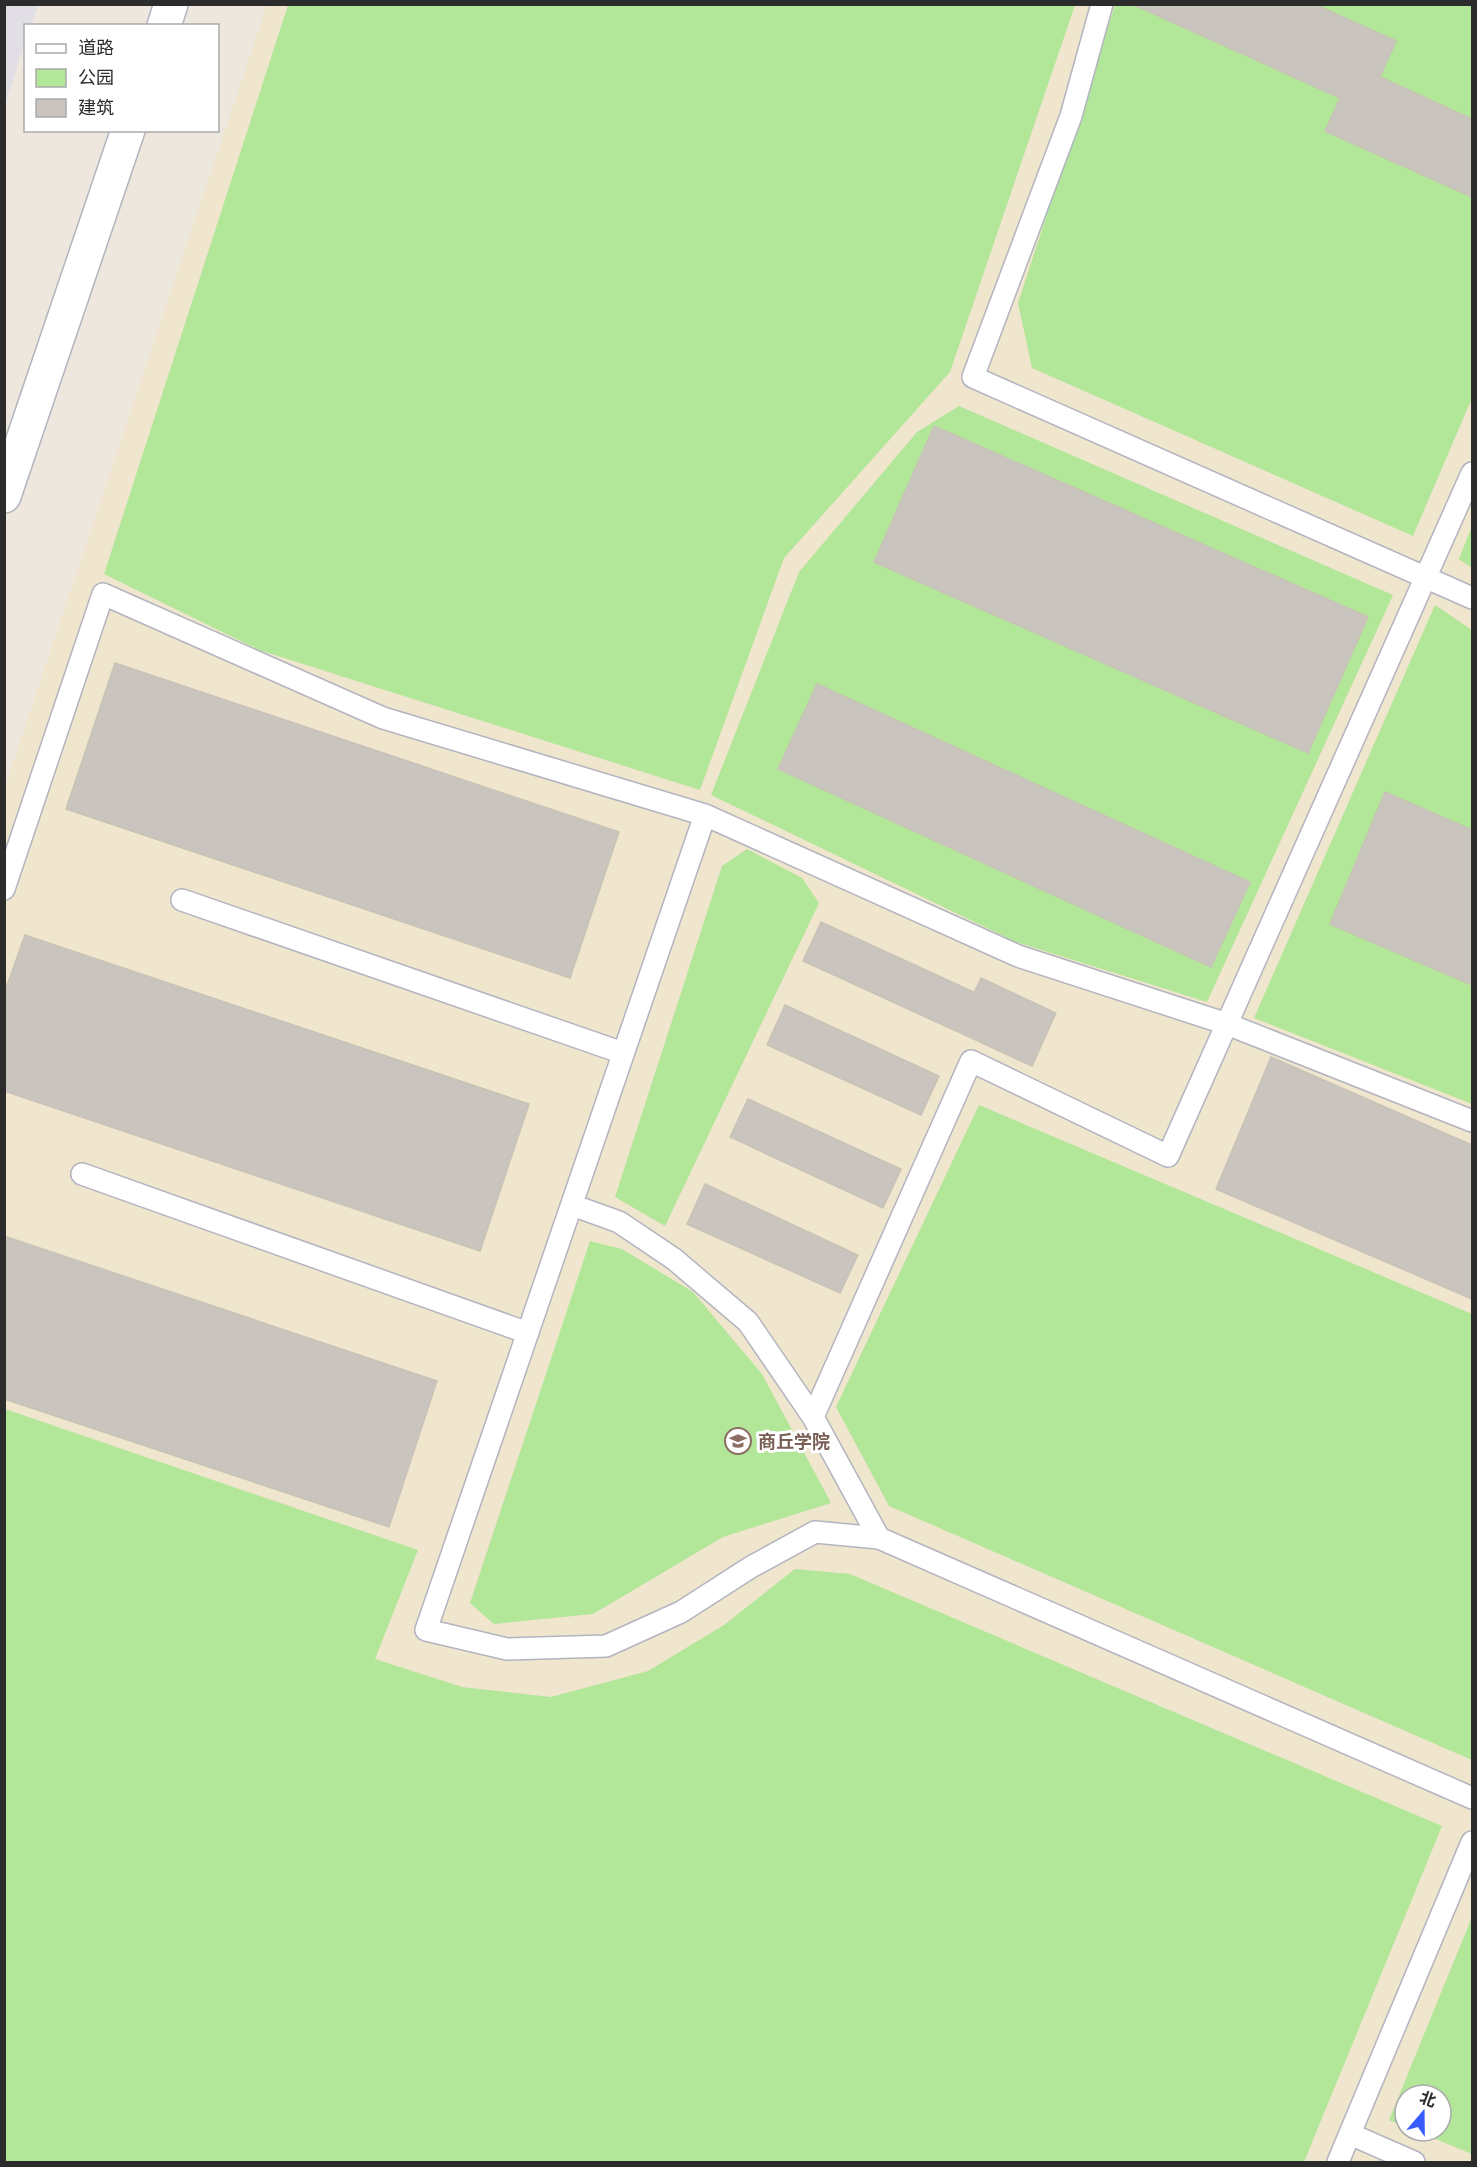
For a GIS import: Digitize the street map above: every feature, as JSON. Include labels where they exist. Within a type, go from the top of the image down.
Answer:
[{"type":"street","points":[[165,24],[171,4]]},
{"type":"street","points":[[4,496],[127,132]]},
{"type":"lane","points":[[1102,4],[1071,117],[973,377],[1473,598]]},
{"type":"lane","points":[[813,1417],[971,1061],[1168,1156],[1473,472]]},
{"type":"lane","points":[[4,889],[103,594],[384,718],[705,815],[1018,956],[1227,1024],[1473,1121]]},
{"type":"lane","points":[[705,815],[426,1630],[507,1649],[606,1646],[681,1612],[751,1567],[815,1532],[879,1538],[1473,1798]]},
{"type":"lane","points":[[182,900],[624,1053]]},
{"type":"lane","points":[[82,1174],[528,1333]]},
{"type":"lane","points":[[572,1205],[619,1222],[647,1240],[674,1259],[748,1322],[813,1417],[879,1538]]},
{"type":"lane","points":[[1338,2163],[1473,1842]]},
{"type":"lane","points":[[1350,2134],[1414,2163]]},
{"type":"shaded area","points":[[5,4],[38,5],[31,24],[24,24],[24,45],[5,105]]},
{"type":"shaded area","name":"商丘学院","points":[[267,5],[1472,5],[1472,2162],[5,2162],[5,787]]},
{"type":"green space","points":[[288,5],[1075,5],[950,372],[784,558],[700,790],[259,650],[104,574]]},
{"type":"green space","points":[[1115,5],[1472,5],[1472,398],[1413,536],[1032,368],[1018,303]]},
{"type":"green space","points":[[959,406],[1393,595],[1207,1002],[1016,942],[711,795],[799,572],[917,432]]},
{"type":"green space","points":[[1472,526],[1472,568],[1459,559]]},
{"type":"green space","points":[[1435,605],[1472,630],[1472,1104],[1254,1018]]},
{"type":"green space","points":[[747,849],[802,878],[819,903],[665,1226],[615,1197],[722,866]]},
{"type":"green space","points":[[979,1105],[1472,1314],[1472,1760],[889,1506],[836,1407]]},
{"type":"green space","points":[[590,1241],[622,1249],[693,1292],[762,1374],[831,1503],[723,1537],[593,1614],[494,1624],[470,1603]]},
{"type":"green space","points":[[5,1409],[418,1550],[375,1659],[462,1687],[551,1697],[648,1671],[724,1625],[795,1569],[850,1574],[1442,1826],[1304,2162],[5,2162]]},
{"type":"green space","points":[[1472,1917],[1472,2154],[1445,2143],[1453,2143],[1453,2083],[1404,2083]]},
{"type":"green space","points":[[1393,2110],[1393,2122],[1389,2120]]},
{"type":"building","points":[[1132,4],[1314,4],[1396,41],[1380,77],[1472,119],[1472,197],[1325,131],[1340,98]]},
{"type":"building","points":[[934,426],[1368,617],[1308,753],[874,562]]},
{"type":"building","points":[[115,663],[619,832],[570,978],[66,809]]},
{"type":"building","points":[[817,684],[1250,882],[1211,967],[778,769]]},
{"type":"building","points":[[1385,792],[1472,830],[1472,985],[1330,924]]},
{"type":"building","points":[[821,922],[974,992],[956,1031],[803,961]]},
{"type":"building","points":[[25,935],[529,1104],[480,1251],[4,1091],[4,994]]},
{"type":"building","points":[[981,978],[1056,1013],[1032,1066],[956,1031]]},
{"type":"building","points":[[785,1005],[939,1076],[921,1115],[767,1045]]},
{"type":"building","points":[[1271,1057],[1472,1145],[1472,1299],[1216,1189]]},
{"type":"building","points":[[748,1099],[901,1169],[883,1208],[730,1137]]},
{"type":"building","points":[[705,1184],[858,1255],[840,1293],[687,1224]]},
{"type":"building","points":[[4,1236],[437,1381],[389,1527],[4,1399]]},
{"type":"place","name":"商丘学院","points":[[738,1441]]}]
